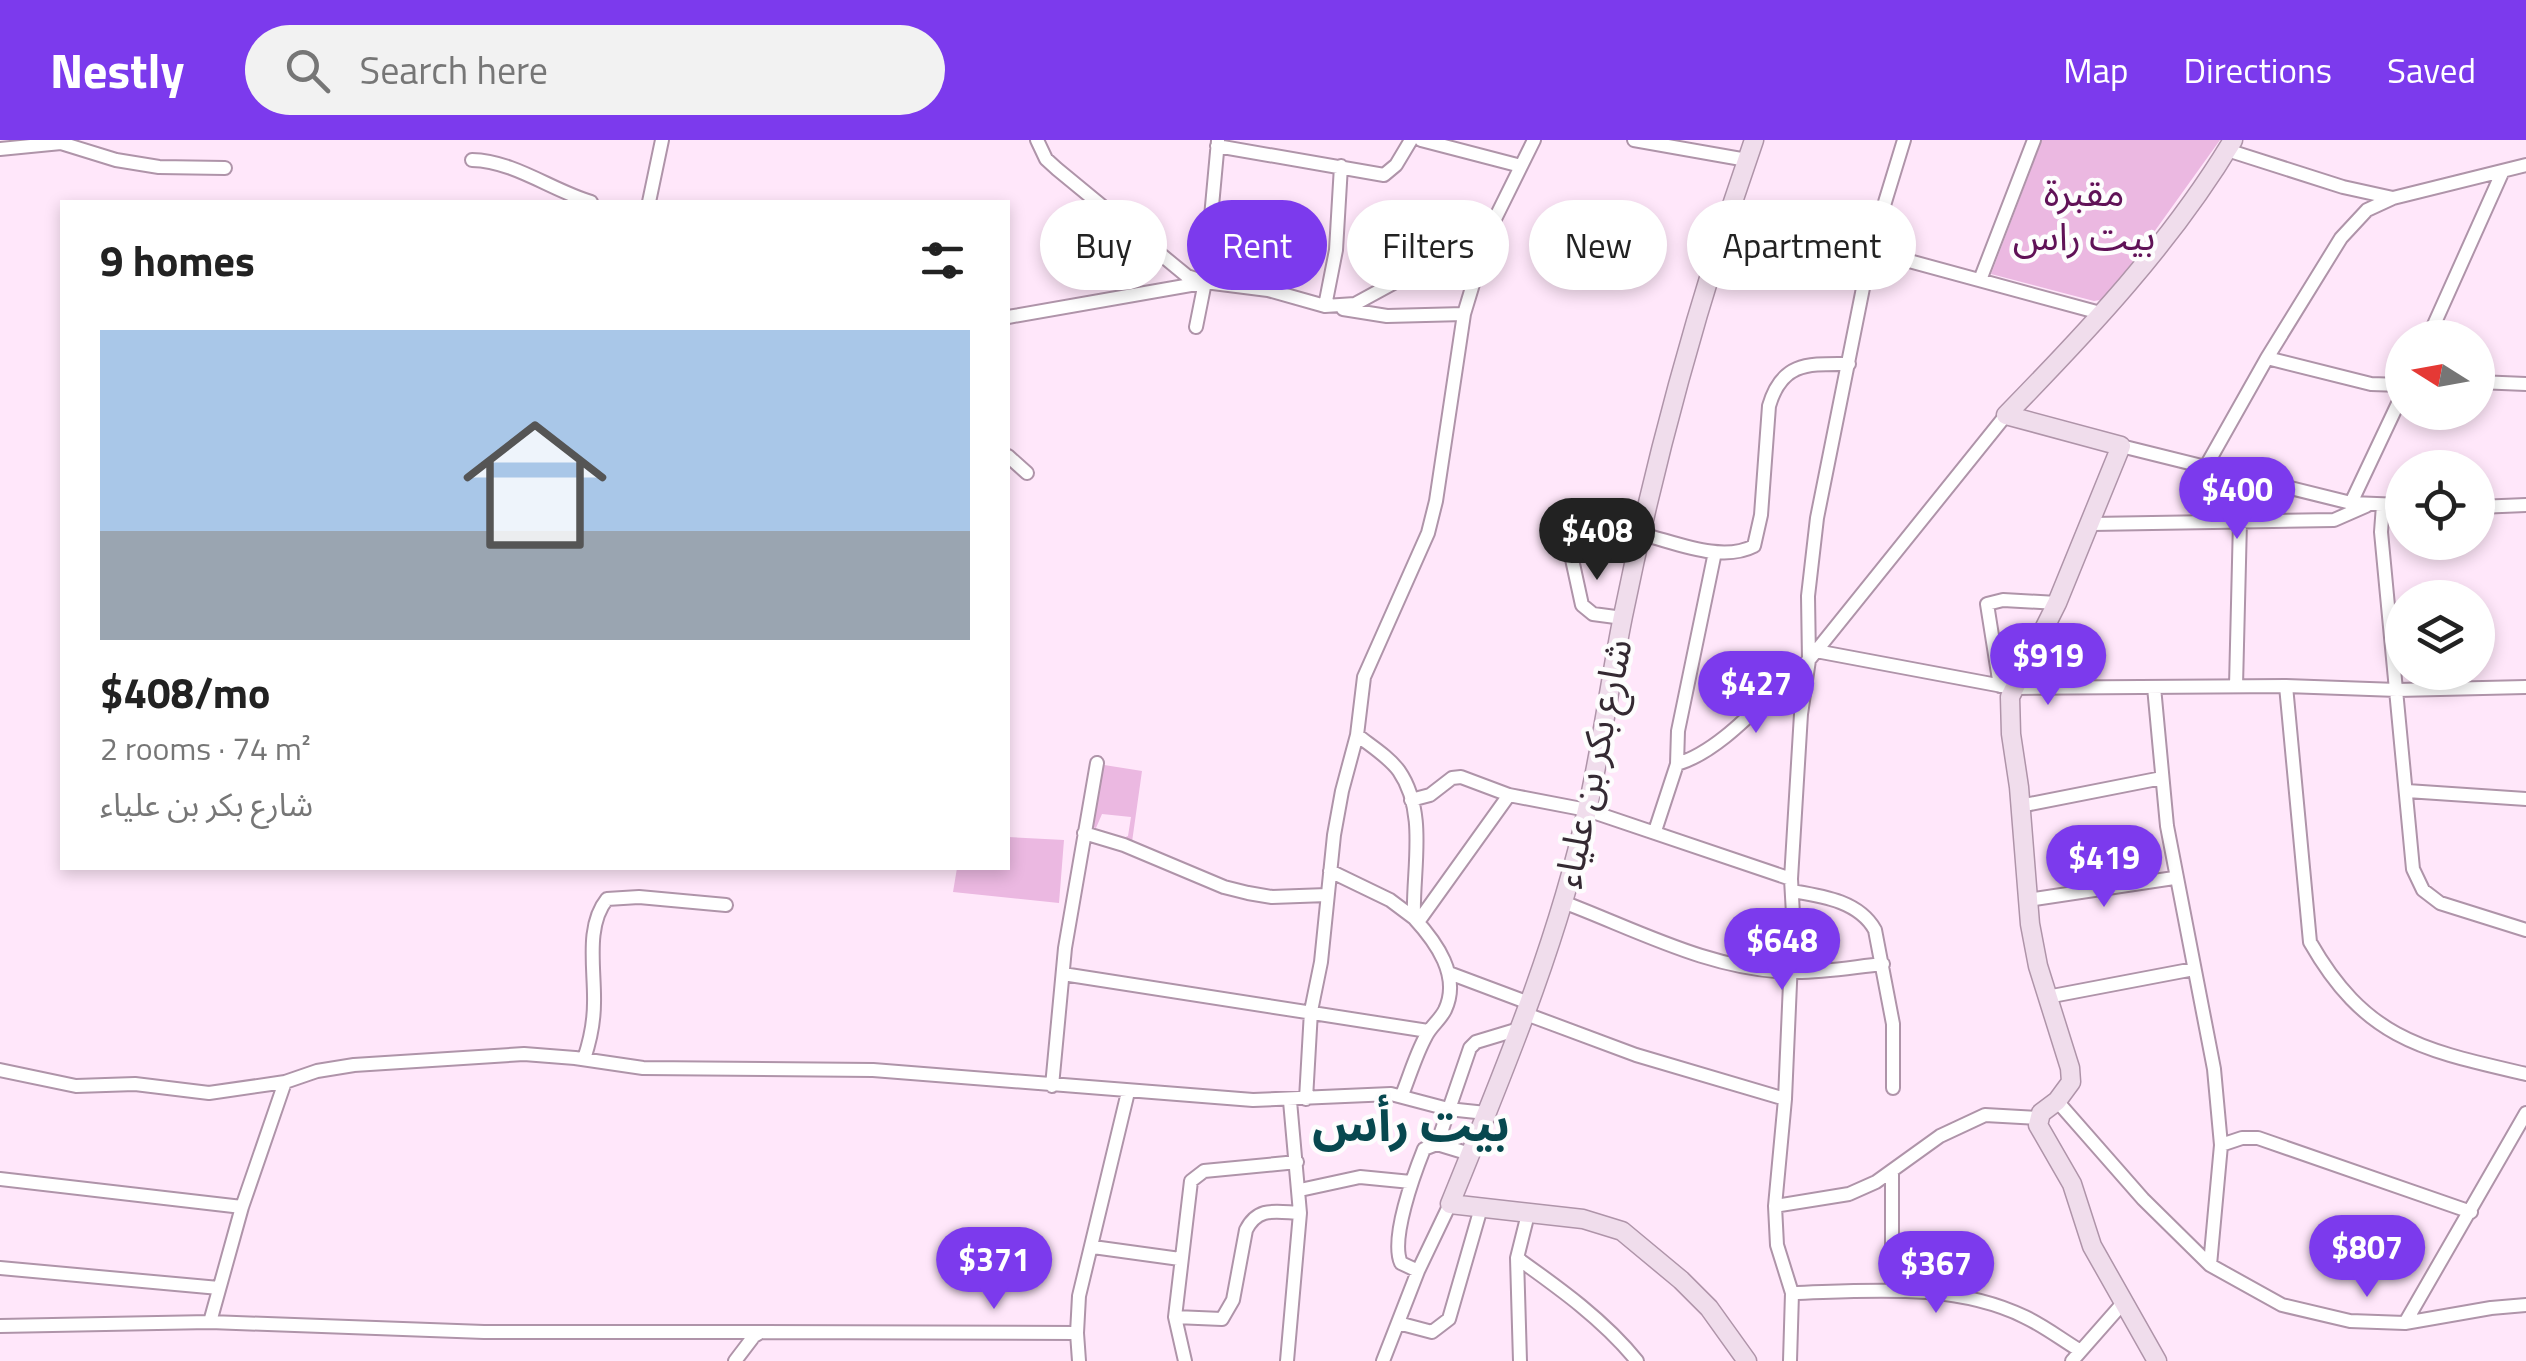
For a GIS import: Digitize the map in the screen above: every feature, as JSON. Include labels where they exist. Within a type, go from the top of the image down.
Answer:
[{"type":"street","points":[[649,200],[662,140]]},
{"type":"street","points":[[1037,140],[1046,159],[1057,169],[1187,275]]},
{"type":"street","points":[[1213,200],[1218,143],[1384,175],[1396,165],[1412,140]]},
{"type":"street","points":[[1421,140],[1521,166]]},
{"type":"street","points":[[1504,200],[1534,140]]},
{"type":"street","points":[[1634,140],[1747,160]]},
{"type":"street","name":"شارع بكر بن علياء","points":[[1732,200],[1754,140]]},
{"type":"street","points":[[1886,200],[1904,140]]},
{"type":"street","points":[[1980,280],[2034,140]]},
{"type":"street","points":[[0,149],[61,143],[159,168],[224,168]]},
{"type":"street","points":[[1677,764],[1693,759],[1719,740],[1813,655],[2006,415],[2104,314],[2230,145],[2342,187],[2393,198]]},
{"type":"street","points":[[472,160],[508,167],[584,200]]},
{"type":"street","points":[[2205,468],[2341,238],[2367,210],[2393,198],[2526,165]]},
{"type":"street","points":[[1330,307],[1342,166]]},
{"type":"street","points":[[2436,320],[2502,173]]},
{"type":"street","points":[[2342,187],[2367,210]]},
{"type":"street","points":[[1916,261],[2104,314]]},
{"type":"street","points":[[1010,317],[1187,285]]},
{"type":"street","points":[[1196,327],[1203,290]]},
{"type":"street","points":[[1268,290],[1330,307],[1387,316],[1464,314]]},
{"type":"street","points":[[1330,307],[1356,304],[1385,290]]},
{"type":"street","points":[[1306,1099],[1312,1011],[1330,872],[1342,790],[1357,736],[1360,695],[1372,656],[1428,533],[1471,290]]},
{"type":"street","name":"شارع بكر بن علياء","points":[[1450,1204],[1525,1015],[1563,902],[1588,810],[1641,534],[1704,290]]},
{"type":"street","points":[[1790,1361],[1792,1293],[1777,1245],[1775,1206],[1786,1100],[1800,714],[1813,655],[1811,558],[1863,290]]},
{"type":"street","points":[[2267,358],[2385,384]]},
{"type":"street","points":[[1641,534],[1715,552],[1744,551],[1754,546],[1774,389],[1783,376],[1801,366],[1849,364]]},
{"type":"street","points":[[2495,381],[2524,380]]},
{"type":"street","points":[[2006,415],[2351,503],[2385,505]]},
{"type":"street","points":[[2351,503],[2385,430]]},
{"type":"street","points":[[2007,687],[2058,603],[2121,446]]},
{"type":"street","points":[[1010,458],[1027,473]]},
{"type":"street","points":[[2495,506],[2526,504]]},
{"type":"street","points":[[2092,524],[2334,520],[2376,505]]},
{"type":"street","points":[[2376,505],[2385,580]]},
{"type":"street","points":[[2236,686],[2240,520]]},
{"type":"street","points":[[1570,550],[1582,605],[1593,614],[1622,618]]},
{"type":"street","points":[[1654,832],[1677,764],[1678,731],[1715,552]]},
{"type":"street","points":[[1775,1206],[1849,1194],[1892,1172],[1940,1136],[1985,1116],[2037,1118],[2071,1082],[2038,966],[2007,687],[1988,604],[2003,600],[2058,603]]},
{"type":"street","points":[[1813,655],[2007,687],[2385,690]]},
{"type":"street","points":[[2286,686],[2310,942],[2331,980],[2376,1024],[2415,1044],[2526,1074]]},
{"type":"street","points":[[2154,687],[2174,878],[2214,1069],[2221,1145],[2210,1264]]},
{"type":"street","points":[[2495,688],[2526,687]]},
{"type":"street","points":[[2397,690],[2412,868],[2423,890],[2440,903],[2526,930]]},
{"type":"street","points":[[1357,736],[1398,770],[1411,800],[1418,842],[1412,873],[1416,920]]},
{"type":"street","points":[[1052,1086],[1063,974],[1097,763]]},
{"type":"street","points":[[1411,800],[1430,795],[1458,777],[1509,795],[1588,810],[1822,896],[1868,917],[1875,930],[1894,1024],[1893,1088]]},
{"type":"street","points":[[2020,806],[2162,778]]},
{"type":"street","points":[[2407,791],[2526,800]]},
{"type":"street","points":[[1416,920],[1509,795]]},
{"type":"street","points":[[1084,833],[1248,893],[1272,897],[1327,895]]},
{"type":"street","points":[[1330,872],[1390,900],[1416,920],[1431,937],[1448,973],[1448,1005],[1428,1031],[1402,1095]]},
{"type":"street","points":[[2028,900],[2174,878]]},
{"type":"street","points":[[584,1059],[592,1033],[594,932],[599,910],[607,899],[639,897],[726,905]]},
{"type":"street","points":[[1563,902],[1641,931],[1684,953],[1790,972],[1883,964]]},
{"type":"street","points":[[2047,997],[2194,970]]},
{"type":"street","points":[[1448,973],[1525,1015],[1636,1055],[1786,1100]]},
{"type":"street","points":[[1063,974],[1428,1031]]},
{"type":"street","points":[[1437,1144],[1473,1044],[1525,1015]]},
{"type":"street","points":[[0,1070],[76,1086],[135,1084],[203,1093],[285,1082],[317,1071],[502,1054],[584,1059],[643,1068],[873,1070],[1128,1092],[1290,1100],[1402,1095],[1448,1109],[1486,1114]]},
{"type":"street","points":[[210,1322],[242,1208],[285,1082]]},
{"type":"street","points":[[1079,1361],[1076,1333],[1080,1296],[1128,1092]]},
{"type":"street","points":[[1287,1361],[1300,1213],[1290,1100]]},
{"type":"street","points":[[2057,1101],[2143,1199],[2210,1264],[2282,1306],[2350,1321],[2406,1323],[2526,1306]]},
{"type":"street","points":[[2406,1323],[2526,1112]]},
{"type":"street","points":[[2037,1118],[2072,1184],[2085,1230],[2122,1304],[2157,1361]]},
{"type":"street","points":[[2221,1145],[2258,1138],[2471,1212]]},
{"type":"street","points":[[1418,1271],[1397,1258],[1411,1182],[1424,1150],[1437,1144],[1470,1154]]},
{"type":"street","points":[[1185,1361],[1175,1317],[1194,1177],[1204,1171],[1297,1162]]},
{"type":"street","points":[[1892,1172],[1892,1290]]},
{"type":"street","points":[[1300,1190],[1360,1177],[1411,1182]]},
{"type":"street","points":[[0,1180],[242,1208]]},
{"type":"street","points":[[1383,1361],[1418,1271],[1450,1204],[1584,1219],[1622,1231],[1709,1308],[1747,1361]]},
{"type":"street","points":[[1398,1323],[1432,1332],[1449,1318],[1481,1208]]},
{"type":"street","points":[[1175,1317],[1222,1319],[1233,1300],[1250,1221],[1266,1212],[1300,1213]]},
{"type":"street","points":[[1520,1361],[1517,1258],[1528,1214]]},
{"type":"street","points":[[1093,1247],[1180,1259]]},
{"type":"street","points":[[1517,1258],[1610,1332],[1637,1361]]},
{"type":"street","points":[[0,1268],[219,1288]]},
{"type":"street","points":[[1792,1293],[1892,1290],[1971,1298],[2027,1318],[2075,1355],[2122,1304]]},
{"type":"street","points":[[0,1326],[210,1322],[484,1332],[1076,1333]]},
{"type":"street","points":[[735,1361],[761,1332]]},
{"type":"green space","name":"مقبرة بيت راس","points":[[2042,140],[2220,140],[2106,299],[2094,301],[1991,274]]},
{"type":"green space","points":[[1098,764],[1142,771],[1132,842],[1118,840],[1128,836],[1131,817],[1102,814],[1096,828],[1089,827]]},
{"type":"green space","points":[[1010,837],[1064,840],[1059,903],[953,892],[957,870],[1010,870]]},
{"type":"district","name":"بيت رأس","points":[[1411,1123]]}]
